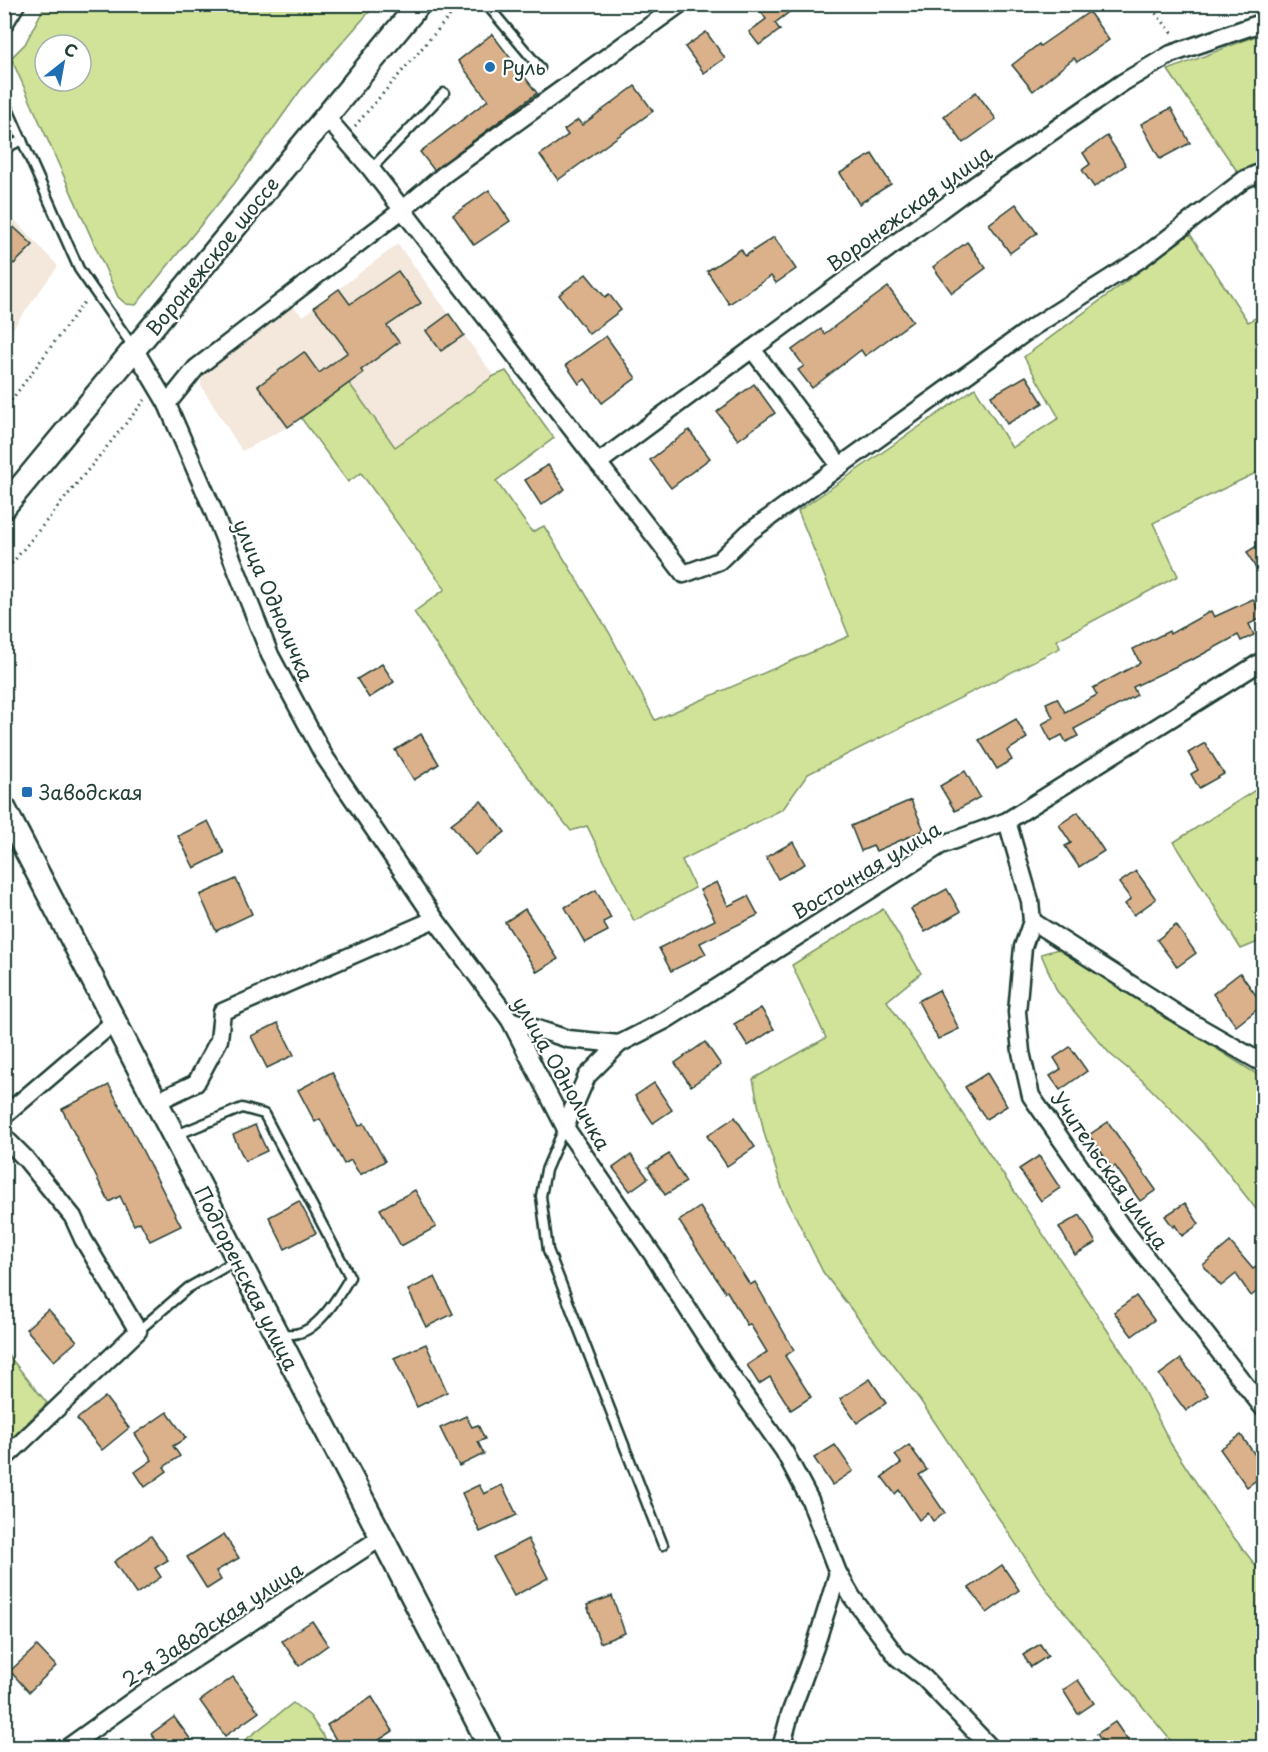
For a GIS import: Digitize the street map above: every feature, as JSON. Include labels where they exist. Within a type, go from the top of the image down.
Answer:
[{"type":"street","name":"Воронежское шоссе","points":[[4,507],[419,4]]},
{"type":"street","points":[[167,404],[196,368],[402,210],[446,173],[680,4]]},
{"type":"street","name":"Воронежская улица","points":[[598,463],[962,194],[1122,83],[1171,54],[1263,22]]},
{"type":"street","points":[[326,117],[370,169],[684,574],[718,561],[748,533],[1033,327],[1142,258],[1245,179],[1263,171]]},
{"type":"street","points":[[752,349],[840,466]]},
{"type":"street","name":"улица Одноличка","points":[[135,350],[167,404],[213,510],[270,655],[324,756],[435,919],[510,1020],[565,1127],[655,1257],[729,1373],[784,1451],[810,1500],[837,1573],[852,1597],[898,1658],[924,1678],[991,1748]]},
{"type":"street","name":"Восточная улица","points":[[619,1044],[666,1020],[941,845],[1007,821],[1263,660]]},
{"type":"street","name":"Подгоренская улица","points":[[4,808],[490,1748]]},
{"type":"street","name":"Учительская улица","points":[[1007,821],[1030,902],[1032,921],[1023,946],[1017,1012],[1021,1052],[1031,1095],[1122,1227],[1263,1409]]},
{"type":"street","points":[[156,1102],[196,1083],[219,1040],[222,1012],[435,919]]},
{"type":"street","points":[[1032,921],[1182,1017],[1263,1064]]},
{"type":"street","points":[[510,1020],[568,1039],[619,1044]]},
{"type":"street","points":[[4,1116],[114,1022]]},
{"type":"street","points":[[565,1127],[587,1076],[619,1044]]},
{"type":"street","points":[[4,1137],[25,1158],[73,1217],[83,1239],[138,1331],[4,1459]]},
{"type":"street","name":"2-я Заводская улица","points":[[67,1748],[156,1684],[381,1537]]},
{"type":"street","points":[[781,1748],[837,1573]]},
{"type":"lane","points":[[4,32],[21,4]]},
{"type":"lane","points":[[487,5],[540,68]]},
{"type":"lane","points":[[370,169],[444,93]]},
{"type":"lane","points":[[4,100],[79,269],[135,350]]},
{"type":"lane","points":[[4,149],[22,140]]},
{"type":"lane","points":[[174,1136],[242,1108],[264,1114],[350,1277],[335,1302],[316,1322],[301,1333],[276,1334]]},
{"type":"lane","points":[[565,1127],[546,1170],[542,1196],[548,1250],[663,1545]]},
{"type":"lane","points":[[138,1331],[188,1288],[237,1259]]},
{"type":"path","points":[[344,139],[460,4]]},
{"type":"path","points":[[1148,4],[1186,49]]},
{"type":"path","points":[[4,410],[94,290]]},
{"type":"path","points":[[4,573],[157,386]]},
{"type":"shaded area","points":[[4,198],[10,215],[58,266],[5,339]]},
{"type":"shaded area","points":[[398,244],[494,376],[395,447],[349,384],[288,427],[242,451],[201,386],[201,375],[289,303],[303,316]]},
{"type":"green space","points":[[45,4],[379,5],[370,11],[300,91],[234,184],[136,305],[126,304],[118,297],[11,58],[25,44]]},
{"type":"green space","points":[[1263,33],[1263,163],[1239,174],[1168,70]]},
{"type":"green space","points":[[1190,234],[1248,322],[1263,314],[1264,469],[1153,523],[1178,576],[1057,640],[1060,648],[808,774],[783,809],[682,860],[695,888],[634,921],[587,826],[571,831],[500,741],[414,612],[445,589],[361,473],[348,482],[301,418],[349,383],[395,447],[494,376],[506,371],[554,438],[496,481],[532,532],[544,526],[609,632],[655,720],[849,636],[798,511],[975,388],[1012,448],[1059,418],[1024,357]]},
{"type":"green space","points":[[1263,785],[1263,940],[1241,949],[1174,842]]},
{"type":"green space","points":[[883,909],[921,973],[887,1001],[1130,1364],[1171,1444],[1222,1522],[1263,1575],[1263,1747],[1176,1747],[1048,1592],[920,1400],[823,1272],[783,1191],[764,1133],[753,1079],[826,1038],[792,965]]},
{"type":"green space","points":[[1058,949],[1263,1078],[1263,1218],[1206,1145],[1143,1081],[1110,1054],[1057,991],[1041,954]]},
{"type":"green space","points":[[4,1350],[47,1403],[5,1445],[4,1445]]},
{"type":"green space","points":[[293,1703],[310,1716],[331,1747],[236,1747]]},
{"type":"building","points":[[756,4],[800,4],[775,23],[780,30],[759,45],[749,32],[766,19]]},
{"type":"building","points":[[1089,12],[1109,40],[1077,62],[1074,58],[1033,91],[1012,65],[1039,44],[1040,46]]},
{"type":"building","points":[[706,32],[725,58],[704,73],[685,47]]},
{"type":"building","points":[[492,34],[537,93],[434,170],[420,152],[488,100],[458,61]]},
{"type":"building","points":[[635,86],[653,111],[558,180],[540,155],[568,135],[564,130],[578,120],[582,125]]},
{"type":"building","points":[[976,92],[996,119],[963,143],[944,116]]},
{"type":"building","points":[[1171,108],[1190,143],[1160,159],[1141,124]]},
{"type":"building","points":[[1107,136],[1126,165],[1094,187],[1082,170],[1090,164],[1083,153]]},
{"type":"building","points":[[872,154],[891,184],[859,204],[840,173]]},
{"type":"building","points":[[489,190],[510,221],[474,245],[453,215]]},
{"type":"building","points":[[1016,204],[1037,233],[1010,253],[989,224]]},
{"type":"building","points":[[4,218],[33,245],[14,264],[4,254]]},
{"type":"building","points":[[774,237],[796,269],[776,283],[771,276],[729,304],[707,271],[741,249],[745,256]]},
{"type":"building","points":[[967,242],[986,268],[952,293],[933,267]]},
{"type":"building","points":[[398,271],[421,303],[387,326],[399,342],[361,370],[363,373],[288,427],[258,386],[304,352],[319,373],[348,352],[314,307],[339,289],[350,304]]},
{"type":"building","points":[[586,274],[605,297],[609,294],[621,310],[589,334],[559,295]]},
{"type":"building","points":[[888,287],[913,321],[865,356],[861,350],[812,388],[798,370],[804,366],[792,350],[821,329],[824,334]]},
{"type":"building","points":[[449,314],[464,335],[441,351],[426,331]]},
{"type":"building","points":[[606,336],[636,378],[602,403],[585,379],[579,384],[566,365]]},
{"type":"building","points":[[1026,376],[1043,403],[1007,424],[991,396]]},
{"type":"building","points":[[754,384],[775,413],[738,440],[717,412]]},
{"type":"building","points":[[689,430],[710,458],[671,488],[650,460]]},
{"type":"building","points":[[548,465],[565,489],[541,505],[525,480]]},
{"type":"building","points":[[1263,542],[1263,582],[1247,552]]},
{"type":"building","points":[[1253,599],[1262,618],[1249,624],[1254,635],[1241,641],[1238,635],[1192,660],[1133,687],[1137,695],[1074,729],[1078,736],[1066,742],[1062,735],[1051,741],[1042,724],[1053,718],[1046,703],[1057,698],[1065,712],[1097,695],[1093,688],[1140,663],[1133,649],[1169,631],[1170,634],[1211,611],[1214,617]]},
{"type":"building","points":[[382,664],[394,682],[369,698],[357,679]]},
{"type":"building","points":[[1016,719],[1027,738],[1007,751],[1012,760],[997,769],[979,740]]},
{"type":"building","points":[[421,734],[439,764],[414,780],[395,750]]},
{"type":"building","points":[[1205,743],[1224,774],[1199,788],[1191,774],[1198,770],[1188,753]]},
{"type":"building","points":[[965,771],[980,797],[955,811],[940,786]]},
{"type":"building","points":[[911,800],[924,830],[876,851],[873,846],[861,851],[851,826]]},
{"type":"building","points":[[481,801],[505,832],[475,855],[451,824]]},
{"type":"building","points":[[1078,812],[1104,851],[1079,867],[1065,846],[1071,843],[1059,825]]},
{"type":"building","points":[[208,821],[224,853],[194,868],[178,836]]},
{"type":"building","points":[[793,842],[805,864],[778,879],[766,857]]},
{"type":"building","points":[[1136,871],[1156,899],[1134,915],[1125,904],[1131,899],[1119,883]]},
{"type":"building","points":[[236,879],[252,914],[216,931],[200,895]]},
{"type":"building","points":[[717,882],[728,906],[748,896],[758,915],[700,943],[706,954],[671,971],[659,948],[715,920],[700,890]]},
{"type":"building","points":[[947,889],[960,912],[925,932],[911,909]]},
{"type":"building","points":[[596,890],[611,918],[603,922],[608,931],[585,943],[565,907]]},
{"type":"building","points":[[525,909],[558,959],[537,972],[505,922]]},
{"type":"building","points":[[1176,925],[1196,953],[1177,967],[1157,940]]},
{"type":"building","points":[[1240,973],[1263,1005],[1236,1026],[1213,994]]},
{"type":"building","points":[[939,990],[959,1029],[938,1039],[918,1001]]},
{"type":"building","points":[[761,1008],[774,1029],[748,1046],[734,1024]]},
{"type":"building","points":[[278,1023],[294,1055],[267,1068],[251,1036]]},
{"type":"building","points":[[705,1042],[721,1065],[691,1086],[675,1063]]},
{"type":"building","points":[[1070,1047],[1087,1071],[1060,1090],[1050,1076],[1061,1069],[1054,1058]]},
{"type":"building","points":[[332,1072],[359,1126],[364,1123],[385,1161],[360,1175],[351,1160],[344,1164],[320,1119],[315,1122],[298,1090]]},
{"type":"building","points":[[987,1073],[1007,1106],[986,1119],[965,1087]]},
{"type":"building","points":[[654,1083],[672,1110],[653,1123],[635,1096]]},
{"type":"building","points":[[109,1085],[181,1226],[150,1241],[140,1222],[134,1225],[120,1196],[109,1202],[62,1109]]},
{"type":"building","points":[[735,1117],[755,1147],[727,1166],[707,1136]]},
{"type":"building","points":[[1108,1122],[1156,1190],[1140,1201],[1115,1166],[1112,1168],[1089,1135]]},
{"type":"building","points":[[255,1125],[267,1151],[245,1161],[233,1135]]},
{"type":"building","points":[[669,1154],[686,1182],[665,1195],[648,1167]]},
{"type":"building","points":[[631,1155],[648,1178],[630,1191],[613,1168]]},
{"type":"building","points":[[1039,1156],[1060,1188],[1041,1201],[1019,1169]]},
{"type":"building","points":[[415,1190],[436,1227],[401,1246],[380,1209]]},
{"type":"building","points":[[299,1201],[316,1233],[285,1249],[269,1217]]},
{"type":"building","points":[[1185,1203],[1199,1224],[1182,1236],[1165,1216]]},
{"type":"building","points":[[700,1207],[750,1285],[755,1282],[794,1350],[785,1356],[811,1397],[791,1410],[770,1377],[759,1384],[747,1365],[767,1352],[679,1221]]},
{"type":"building","points":[[1080,1215],[1096,1243],[1075,1255],[1059,1227]]},
{"type":"building","points":[[1230,1242],[1253,1269],[1263,1262],[1263,1287],[1251,1296],[1236,1274],[1221,1286],[1203,1265]]},
{"type":"building","points":[[435,1277],[453,1314],[426,1327],[408,1290]]},
{"type":"building","points":[[1136,1296],[1154,1320],[1132,1336],[1114,1312]]},
{"type":"building","points":[[48,1309],[77,1341],[54,1361],[26,1329]]},
{"type":"building","points":[[426,1344],[447,1392],[417,1407],[394,1358]]},
{"type":"building","points":[[1181,1359],[1208,1395],[1186,1411],[1159,1375]]},
{"type":"building","points":[[870,1379],[886,1403],[857,1423],[840,1399]]},
{"type":"building","points":[[105,1397],[129,1428],[102,1450],[77,1419]]},
{"type":"building","points":[[167,1412],[186,1438],[173,1446],[180,1456],[164,1467],[167,1471],[145,1487],[135,1472],[152,1460],[135,1434]]},
{"type":"building","points":[[466,1416],[472,1427],[478,1425],[485,1439],[478,1442],[484,1454],[459,1466],[440,1428]]},
{"type":"building","points":[[1241,1435],[1263,1466],[1263,1475],[1247,1487],[1220,1449]]},
{"type":"building","points":[[835,1445],[853,1471],[832,1485],[814,1458]]},
{"type":"building","points":[[909,1445],[927,1470],[919,1475],[945,1513],[933,1521],[928,1513],[919,1520],[899,1490],[895,1494],[882,1477],[901,1463],[895,1455]]},
{"type":"building","points":[[479,1485],[484,1494],[502,1485],[517,1515],[480,1532],[462,1493]]},
{"type":"building","points":[[224,1534],[239,1558],[216,1571],[221,1580],[207,1589],[187,1557]]},
{"type":"building","points":[[151,1536],[168,1560],[155,1568],[161,1577],[136,1594],[114,1562]]},
{"type":"building","points":[[528,1539],[548,1578],[514,1596],[493,1557]]},
{"type":"building","points":[[1002,1565],[1019,1590],[987,1613],[969,1588]]},
{"type":"building","points":[[612,1596],[625,1633],[600,1643],[587,1605]]},
{"type":"building","points":[[312,1621],[328,1645],[299,1666],[282,1641]]},
{"type":"building","points":[[1040,1644],[1048,1656],[1031,1667],[1023,1655]]},
{"type":"building","points":[[37,1646],[56,1666],[29,1692],[10,1671]]},
{"type":"building","points":[[233,1677],[259,1712],[225,1736],[200,1701]]},
{"type":"building","points":[[1078,1680],[1094,1703],[1078,1714],[1063,1690]]},
{"type":"building","points":[[372,1697],[393,1731],[367,1748],[341,1748],[327,1725]]},
{"type":"building","points":[[174,1717],[197,1748],[162,1748],[151,1734]]},
{"type":"building","points":[[1115,1722],[1133,1748],[1106,1748],[1097,1734]]},
{"type":"place","name":"Руль","points":[[490,67]]},
{"type":"place","name":"Заводская","points":[[27,792]]}]
